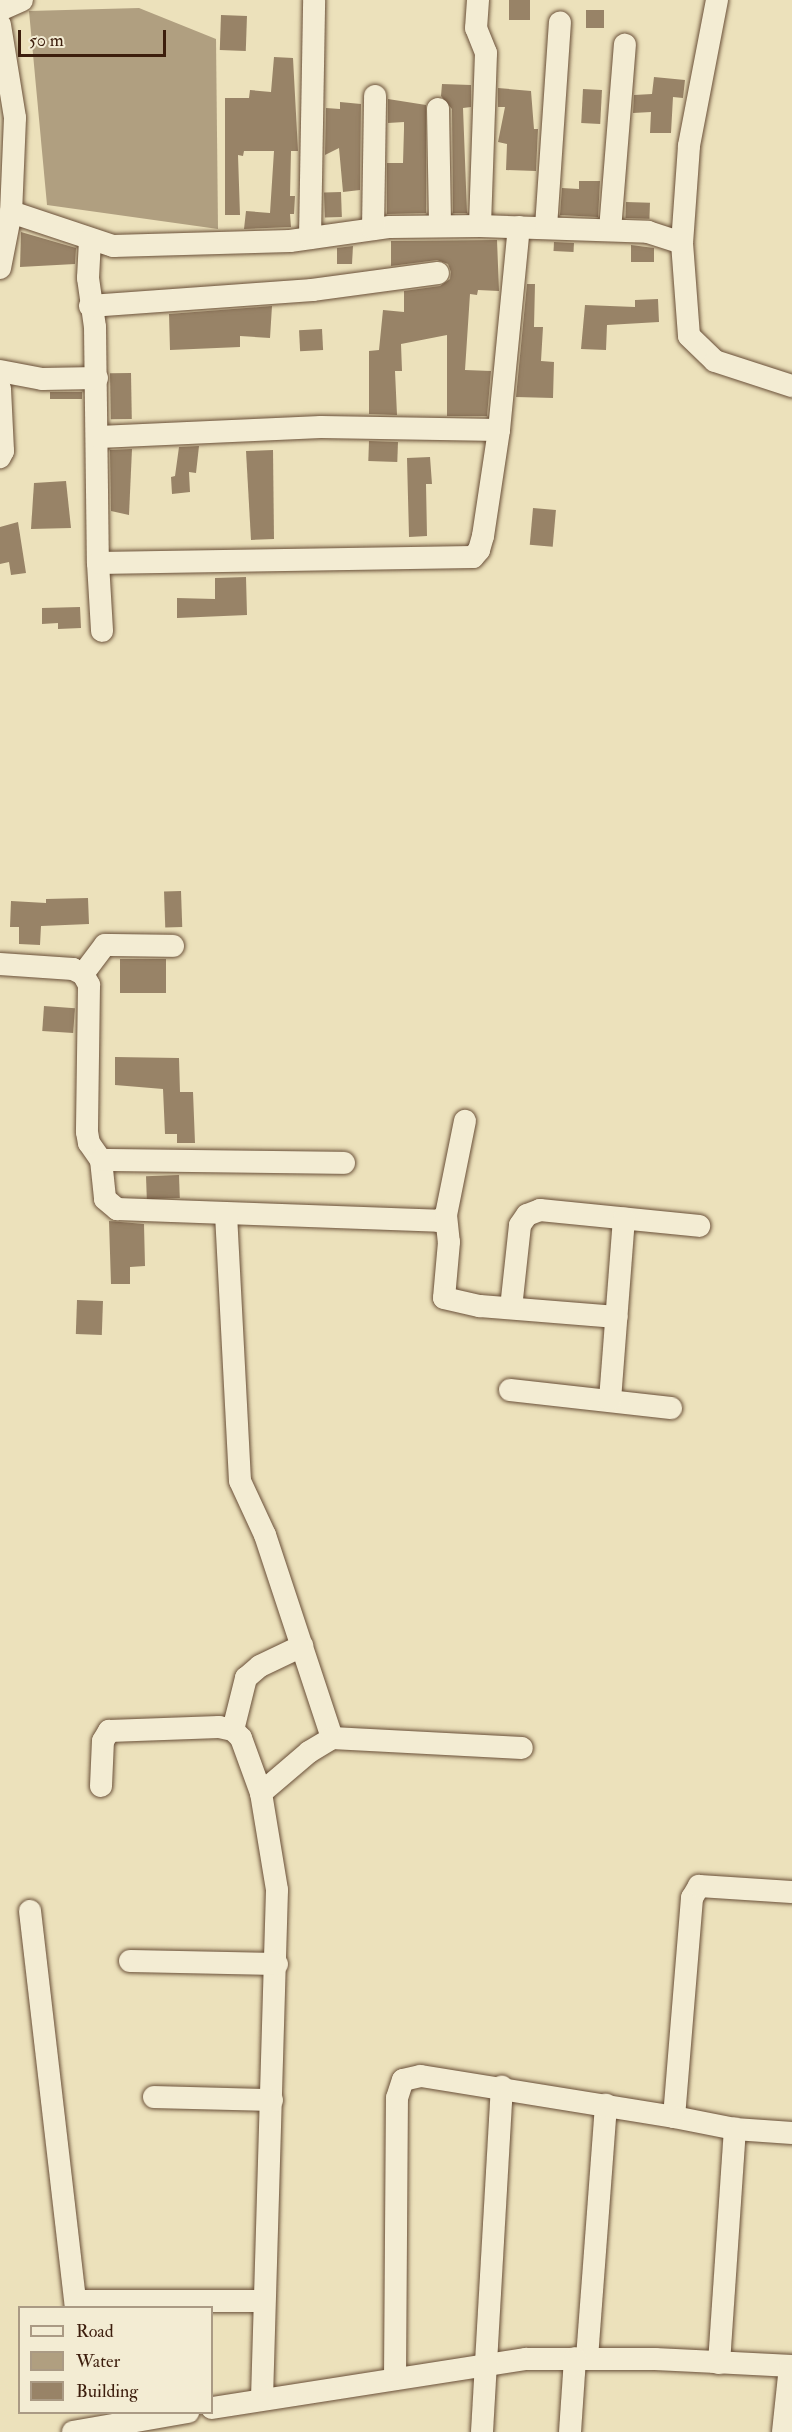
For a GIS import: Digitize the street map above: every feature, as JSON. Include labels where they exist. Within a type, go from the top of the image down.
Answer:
[{"type":"street","points":[[0,10],[22,0]]},
{"type":"street","points":[[478,0],[476,28],[486,53],[480,226]]},
{"type":"street","points":[[717,0],[689,146],[682,243],[689,336],[715,360],[792,386]]},
{"type":"street","points":[[310,2],[310,238]]},
{"type":"street","points":[[546,227],[560,22]]},
{"type":"street","points":[[0,25],[15,118],[6,189],[11,212],[0,268]]},
{"type":"street","points":[[610,230],[625,45]]},
{"type":"street","points":[[373,229],[375,96]]},
{"type":"street","points":[[438,109],[440,226]]},
{"type":"street","points":[[11,212],[113,246],[310,238],[373,229],[440,226],[546,227],[648,232],[682,243]]},
{"type":"street","points":[[98,563],[472,557],[479,550],[483,536],[500,430],[519,227]]},
{"type":"street","points":[[90,240],[90,306],[95,327],[99,437],[98,563],[102,631]]},
{"type":"street","points":[[90,306],[312,290],[438,273]]},
{"type":"street","points":[[0,371],[42,379],[97,378]]},
{"type":"street","points":[[0,389],[3,451],[0,457]]},
{"type":"street","points":[[99,437],[321,427],[500,430]]},
{"type":"street","points":[[83,974],[105,945],[173,946]]},
{"type":"street","points":[[0,964],[73,969],[83,974],[89,985],[87,1132],[89,1143],[101,1160],[109,1206],[130,1210],[428,1224],[446,1215]]},
{"type":"street","points":[[465,1121],[446,1215],[449,1242],[444,1298],[511,1308],[617,1317]]},
{"type":"street","points":[[101,1160],[344,1163]]},
{"type":"street","points":[[511,1308],[520,1225],[527,1215],[540,1210],[699,1226]]},
{"type":"street","points":[[226,1214],[240,1481],[264,1535],[332,1738]]},
{"type":"street","points":[[610,1400],[624,1219]]},
{"type":"street","points":[[510,1390],[671,1408]]},
{"type":"street","points":[[233,1730],[246,1678],[260,1666],[302,1646]]},
{"type":"street","points":[[101,1786],[103,1741],[109,1731],[186,1727],[233,1730],[241,1738],[261,1793],[278,1890],[278,1964],[263,2301],[262,2399]]},
{"type":"street","points":[[261,1793],[309,1752],[332,1738],[522,1748]]},
{"type":"street","points":[[674,2117],[694,1890],[708,1886],[792,1892]]},
{"type":"street","points":[[30,1911],[76,2304],[263,2301]]},
{"type":"street","points":[[129,1961],[278,1964]]},
{"type":"street","points":[[395,2379],[398,2087],[403,2079],[421,2076],[502,2087],[735,2129],[792,2133]]},
{"type":"street","points":[[482,2432],[502,2087]]},
{"type":"street","points":[[154,2097],[272,2100]]},
{"type":"street","points":[[570,2432],[581,2358],[606,2105]]},
{"type":"street","points":[[719,2363],[735,2129]]},
{"type":"street","points":[[213,2408],[486,2365],[581,2358],[791,2366],[783,2432]]},
{"type":"street","points":[[82,2424],[124,2428],[173,2420]]},
{"type":"water","points":[[139,8],[216,39],[218,229],[47,205],[29,11]]},
{"type":"building","points":[[509,0],[530,0],[530,20],[509,20]]},
{"type":"building","points":[[586,10],[604,10],[604,28],[586,28]]},
{"type":"building","points":[[221,15],[247,16],[246,51],[220,50]]},
{"type":"building","points":[[274,57],[293,58],[298,151],[291,151],[290,196],[295,196],[294,214],[290,214],[291,227],[244,229],[246,211],[270,213],[274,151],[244,151],[243,156],[238,155],[240,215],[225,215],[225,98],[249,98],[250,90],[271,92]]},
{"type":"building","points":[[654,77],[685,80],[683,98],[673,97],[671,133],[650,133],[651,112],[633,113],[634,95],[652,94]]},
{"type":"building","points":[[442,84],[471,85],[471,107],[463,108],[467,213],[453,213],[452,109],[441,96]]},
{"type":"building","points":[[498,88],[531,91],[534,129],[538,129],[536,171],[506,170],[507,144],[498,142],[505,107],[498,107]]},
{"type":"building","points":[[583,89],[602,90],[600,124],[581,123]]},
{"type":"building","points":[[388,99],[426,105],[426,213],[387,214],[387,163],[403,163],[404,129],[404,122],[388,123]]},
{"type":"building","points":[[340,102],[361,104],[360,190],[343,192],[339,148],[325,155],[326,108],[340,109]]},
{"type":"building","points":[[579,181],[600,181],[598,217],[560,215],[562,188],[579,189]]},
{"type":"building","points":[[341,192],[342,217],[325,218],[324,193]]},
{"type":"building","points":[[626,202],[650,203],[649,219],[625,218]]},
{"type":"building","points":[[21,232],[76,248],[75,264],[20,267]]},
{"type":"building","points":[[497,240],[499,291],[478,290],[477,295],[470,294],[465,370],[491,371],[487,416],[447,416],[447,335],[401,344],[402,371],[395,371],[397,415],[369,414],[369,351],[379,350],[383,310],[404,312],[404,291],[440,286],[450,279],[451,272],[448,264],[437,260],[391,266],[391,241]]},
{"type":"building","points":[[554,242],[574,243],[574,252],[554,251]]},
{"type":"building","points":[[631,245],[654,248],[654,262],[631,262]]},
{"type":"building","points":[[353,246],[352,264],[337,264],[337,248]]},
{"type":"building","points":[[527,284],[535,284],[534,327],[543,327],[541,361],[554,362],[553,398],[516,397]]},
{"type":"building","points":[[658,299],[659,322],[607,325],[606,350],[581,349],[585,305],[635,307],[635,300]]},
{"type":"building","points":[[272,306],[270,338],[240,336],[240,347],[170,350],[169,314]]},
{"type":"building","points":[[322,329],[323,350],[300,351],[299,330]]},
{"type":"building","points":[[110,373],[131,373],[132,419],[111,419]]},
{"type":"building","points":[[50,392],[82,392],[82,399],[50,399]]},
{"type":"building","points":[[369,441],[398,442],[397,462],[368,461]]},
{"type":"building","points":[[199,446],[196,473],[189,472],[190,492],[172,494],[171,477],[175,476],[179,447]]},
{"type":"building","points":[[132,449],[129,515],[111,511],[110,450]]},
{"type":"building","points":[[273,450],[274,539],[251,540],[246,451]]},
{"type":"building","points":[[430,457],[432,484],[426,484],[427,536],[409,537],[407,458]]},
{"type":"building","points":[[66,481],[71,528],[31,529],[34,483]]},
{"type":"building","points":[[533,508],[556,510],[553,547],[530,545]]},
{"type":"building","points":[[18,522],[26,573],[11,575],[9,562],[0,564],[0,527]]},
{"type":"building","points":[[246,577],[247,615],[177,618],[177,598],[215,599],[215,578]]},
{"type":"building","points":[[80,607],[81,628],[58,629],[58,623],[42,624],[42,608]]},
{"type":"building","points":[[181,891],[182,927],[165,928],[164,892]]},
{"type":"building","points":[[88,898],[89,924],[41,926],[40,945],[19,944],[19,927],[10,927],[11,901],[46,903],[46,899]]},
{"type":"building","points":[[120,959],[166,959],[166,993],[120,993]]},
{"type":"building","points":[[44,1006],[75,1008],[73,1033],[42,1031]]},
{"type":"building","points":[[115,1057],[179,1058],[180,1092],[193,1092],[195,1143],[177,1143],[177,1134],[165,1134],[163,1089],[115,1085]]},
{"type":"building","points":[[179,1175],[180,1198],[147,1199],[146,1176]]},
{"type":"building","points":[[109,1221],[144,1224],[145,1266],[130,1267],[130,1284],[111,1284]]},
{"type":"building","points":[[77,1300],[103,1301],[102,1335],[76,1334]]}]
